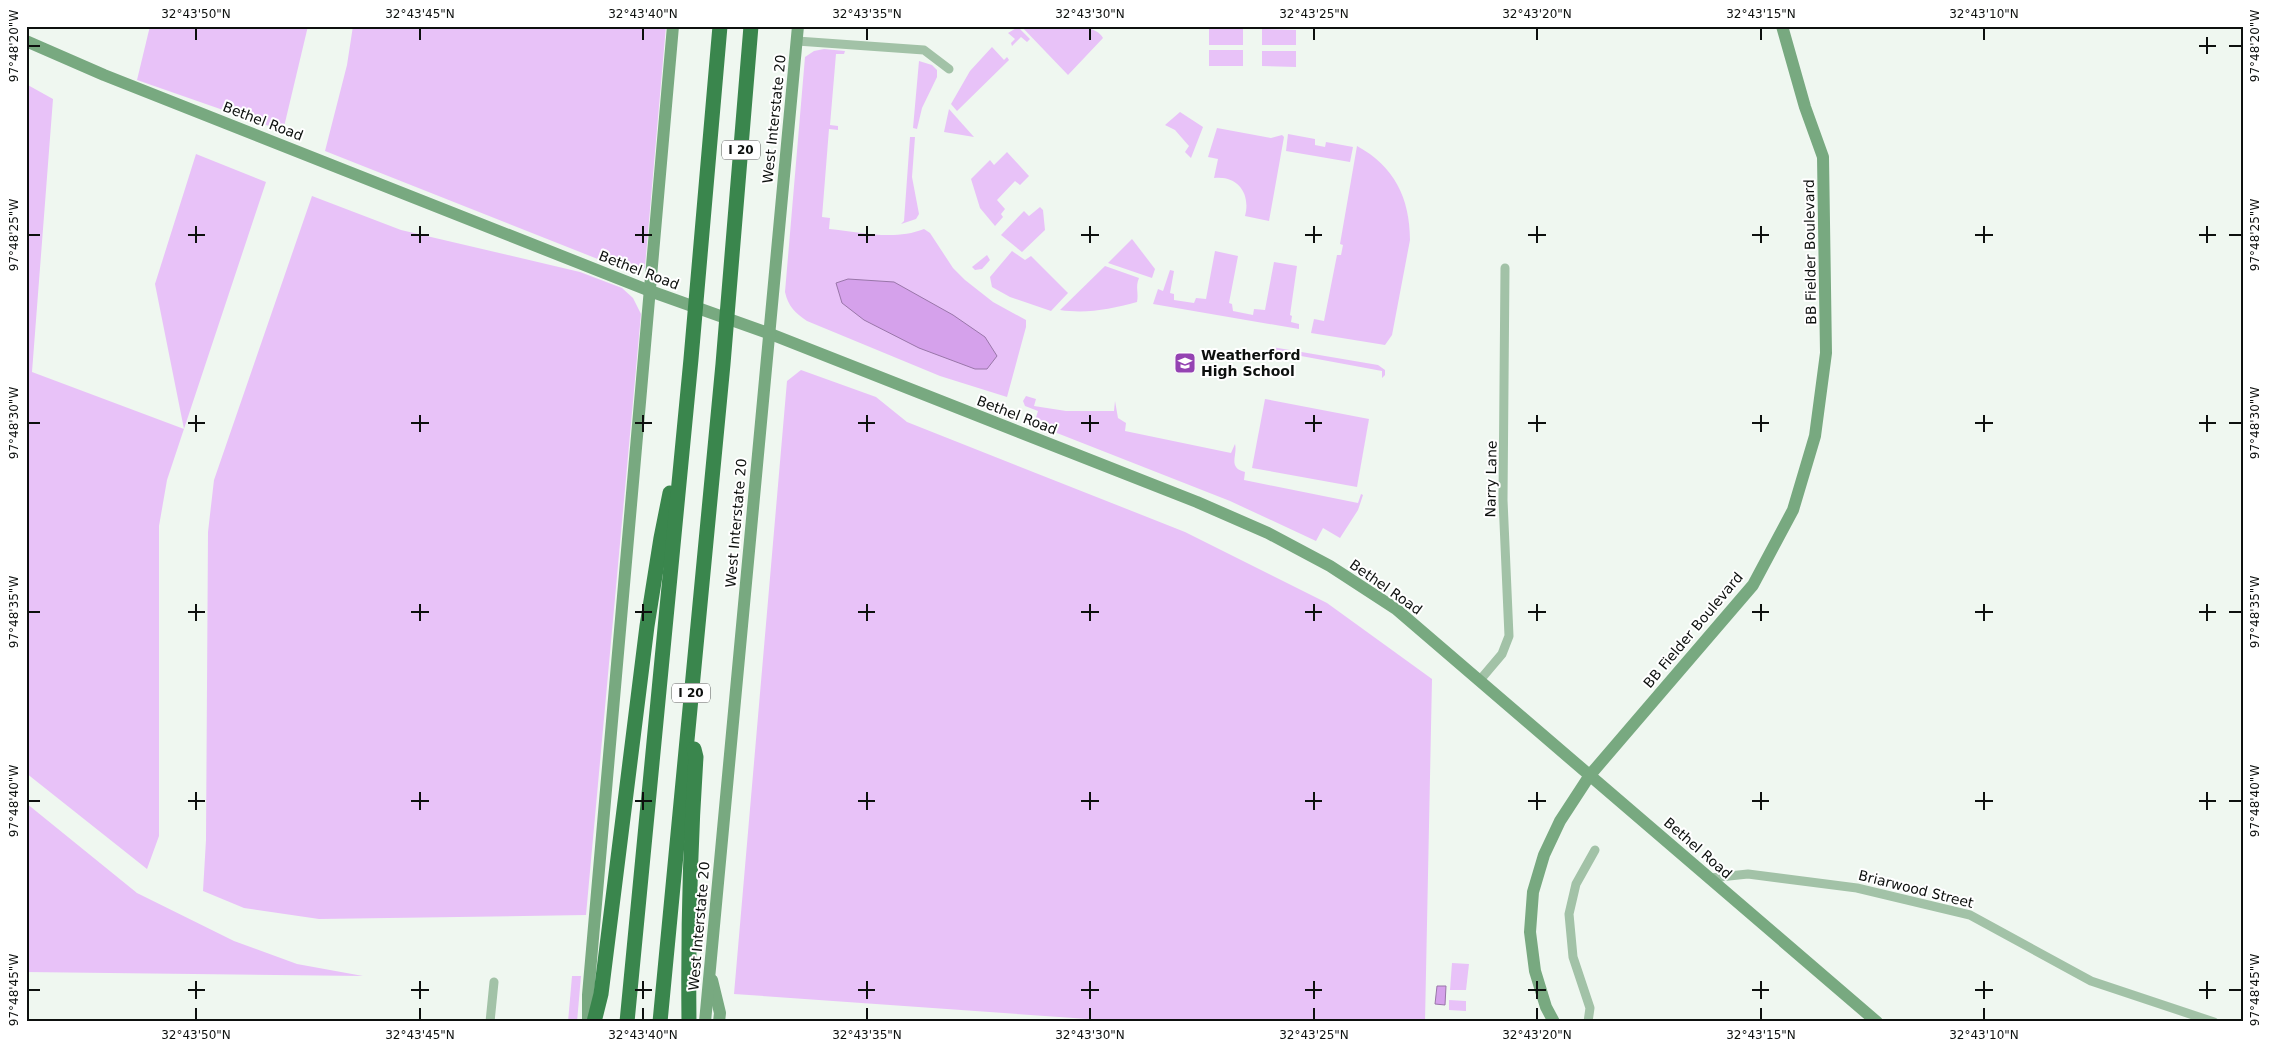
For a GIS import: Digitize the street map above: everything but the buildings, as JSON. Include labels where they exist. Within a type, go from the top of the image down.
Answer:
[{"type":"highway","name":"I 20","points":[[628,1022],[691,359],[720,26]]},
{"type":"highway","name":"I 20","points":[[660,1022],[723,364],[751,26]]},
{"type":"highway","points":[[594,1022],[602,985],[652,589],[667,502],[680,471]]},
{"type":"highway","points":[[688,727],[696,757],[690,833],[689,1022]]},
{"type":"main road","points":[[588,1022],[588,995],[674,26]]},
{"type":"main road","name":"West Interstate 20","points":[[705,1022],[798,26]]},
{"type":"main road","name":"BB Fielder Boulevard","points":[[1554,1022],[1546,1007],[1535,971],[1530,932],[1533,892],[1544,854],[1560,820],[1590,775],[1752,585],[1793,510],[1815,436],[1826,353],[1823,157],[1805,107],[1782,26]]},
{"type":"main road","name":"Bethel Road","points":[[26,41],[104,75],[650,290],[768,333],[1198,502],[1268,533],[1330,566],[1396,609],[1877,1022]]},
{"type":"main road","points":[[709,972],[720,1012],[719,1022]]},
{"type":"street","points":[[797,41],[924,50],[949,69]]},
{"type":"street","name":"Narry Lane","points":[[1480,680],[1502,654],[1509,636],[1503,500],[1505,268]]},
{"type":"street","points":[[1588,1022],[1590,1008],[1573,957],[1569,914],[1576,884],[1595,850]]},
{"type":"street","name":"Briarwood Street","points":[[1710,878],[1748,874],[1857,888],[1970,915],[2092,981],[2214,1022]]},
{"type":"street","points":[[490,1022],[494,982]]},
{"type":"shaded area","points":[[150,26],[308,26],[283,131],[137,80]]},
{"type":"shaded area","points":[[353,26],[666,26],[645,267],[642,271],[628,271],[325,151],[347,65]]},
{"type":"shaded area","points":[[1021,26],[1078,26],[1098,32],[1103,38],[1068,75]]},
{"type":"shaded area","points":[[1018,27],[1030,39],[1027,42],[1021,37],[1012,46],[1011,43],[1015,39],[1008,33]]},
{"type":"shaded area","points":[[1209,29],[1243,29],[1243,45],[1209,45]]},
{"type":"shaded area","points":[[1262,29],[1296,30],[1296,45],[1262,45]]},
{"type":"shaded area","points":[[992,47],[1004,60],[1007,57],[1009,60],[957,111],[951,104],[970,71]]},
{"type":"shaded area","points":[[824,49],[845,51],[844,54],[836,54],[830,125],[838,126],[838,130],[829,129],[822,217],[830,218],[829,229],[889,235],[913,233],[924,229],[930,233],[953,268],[965,280],[993,302],[1026,320],[1026,327],[1007,397],[940,376],[807,321],[790,305],[785,292],[805,57],[814,51]]},
{"type":"shaded area","points":[[1209,50],[1243,50],[1243,66],[1209,66]]},
{"type":"shaded area","points":[[1262,51],[1296,51],[1296,67],[1262,66]]},
{"type":"shaded area","points":[[919,61],[932,65],[937,70],[937,77],[922,108],[917,129],[913,128]]},
{"type":"shaded area","points":[[26,84],[53,99],[32,372],[184,429],[167,480],[159,526],[159,836],[147,869],[26,773]]},
{"type":"shaded area","points":[[949,109],[974,137],[944,132]]},
{"type":"shaded area","points":[[1180,112],[1203,127],[1191,158],[1185,152],[1189,146],[1175,130],[1165,125]]},
{"type":"shaded area","points":[[1217,128],[1271,138],[1282,135],[1284,137],[1269,221],[1245,216],[1246,200],[1241,188],[1230,180],[1214,178],[1218,159],[1208,157]]},
{"type":"shaded area","points":[[1288,134],[1315,139],[1315,145],[1325,147],[1326,142],[1353,147],[1350,162],[1286,151]]},
{"type":"shaded area","points":[[910,137],[915,137],[912,177],[919,214],[916,219],[901,224],[904,221]]},
{"type":"shaded area","points":[[1357,146],[1381,163],[1390,173],[1403,197],[1407,210],[1410,240],[1392,335],[1385,345],[1311,333],[1314,319],[1324,321],[1337,255],[1341,255],[1343,245],[1340,244]]},
{"type":"shaded area","points":[[1007,152],[1029,176],[1020,185],[1015,181],[997,200],[1005,209],[1001,214],[1003,217],[995,226],[980,208],[971,179],[990,160],[994,165]]},
{"type":"shaded area","points":[[196,154],[266,182],[184,429],[155,284]]},
{"type":"shaded area","points":[[312,196],[401,230],[580,272],[622,288],[633,298],[641,314],[586,915],[319,919],[244,908],[203,891],[206,840],[208,532],[214,480]]},
{"type":"shaded area","points":[[1040,207],[1043,210],[1045,230],[1022,252],[1001,235],[1024,211],[1029,216]]},
{"type":"shaded area","points":[[1132,239],[1155,269],[1152,278],[1108,263]]},
{"type":"shaded area","points":[[1012,251],[1025,260],[1031,256],[1068,293],[1051,311],[1010,297],[992,287],[990,277]]},
{"type":"shaded area","points":[[1215,251],[1238,256],[1229,303],[1232,304],[1233,311],[1253,315],[1254,309],[1265,310],[1274,262],[1297,266],[1290,315],[1292,316],[1291,322],[1299,324],[1299,329],[1153,304],[1158,289],[1163,291],[1170,270],[1174,271],[1170,293],[1174,294],[1174,300],[1194,303],[1196,298],[1206,299]]},
{"type":"shaded area","points":[[987,255],[990,260],[982,269],[975,270],[972,267]]},
{"type":"shaded area","points":[[1105,266],[1139,278],[1137,302],[1099,310],[1060,310]]},
{"type":"shaded area","points":[[848,279],[894,282],[953,315],[985,337],[997,356],[987,369],[975,369],[919,348],[864,320],[842,303],[836,283]]},
{"type":"shaded area","points":[[1272,347],[1378,365],[1385,370],[1385,375],[1382,378],[1382,371],[1269,350],[1266,359],[1265,352]]},
{"type":"shaded area","points":[[801,370],[876,397],[907,422],[1185,532],[1327,603],[1432,679],[1425,1022],[1130,1022],[734,994],[787,381]]},
{"type":"shaded area","points":[[1026,396],[1036,399],[1034,406],[1066,411],[1114,411],[1115,401],[1118,418],[1126,423],[1125,431],[1231,453],[1235,444],[1234,461],[1236,467],[1245,472],[1244,480],[1358,503],[1361,494],[1363,495],[1358,510],[1340,538],[1323,528],[1316,541],[1230,501],[1034,424],[1038,411],[1025,406],[1023,401]]},
{"type":"shaded area","points":[[1265,399],[1369,419],[1357,487],[1252,468]]},
{"type":"shaded area","points":[[26,803],[137,893],[234,941],[297,964],[363,976],[26,972]]},
{"type":"shaded area","points":[[1452,963],[1469,964],[1466,990],[1450,990]]},
{"type":"shaded area","points":[[572,976],[581,976],[577,1022],[568,1022]]},
{"type":"shaded area","points":[[1437,986],[1446,986],[1445,1005],[1435,1004]]},
{"type":"shaded area","points":[[1449,1000],[1466,1001],[1466,1011],[1449,1010]]},
{"type":"place","name":"Weatherford High School","points":[[1185,363]]}]
